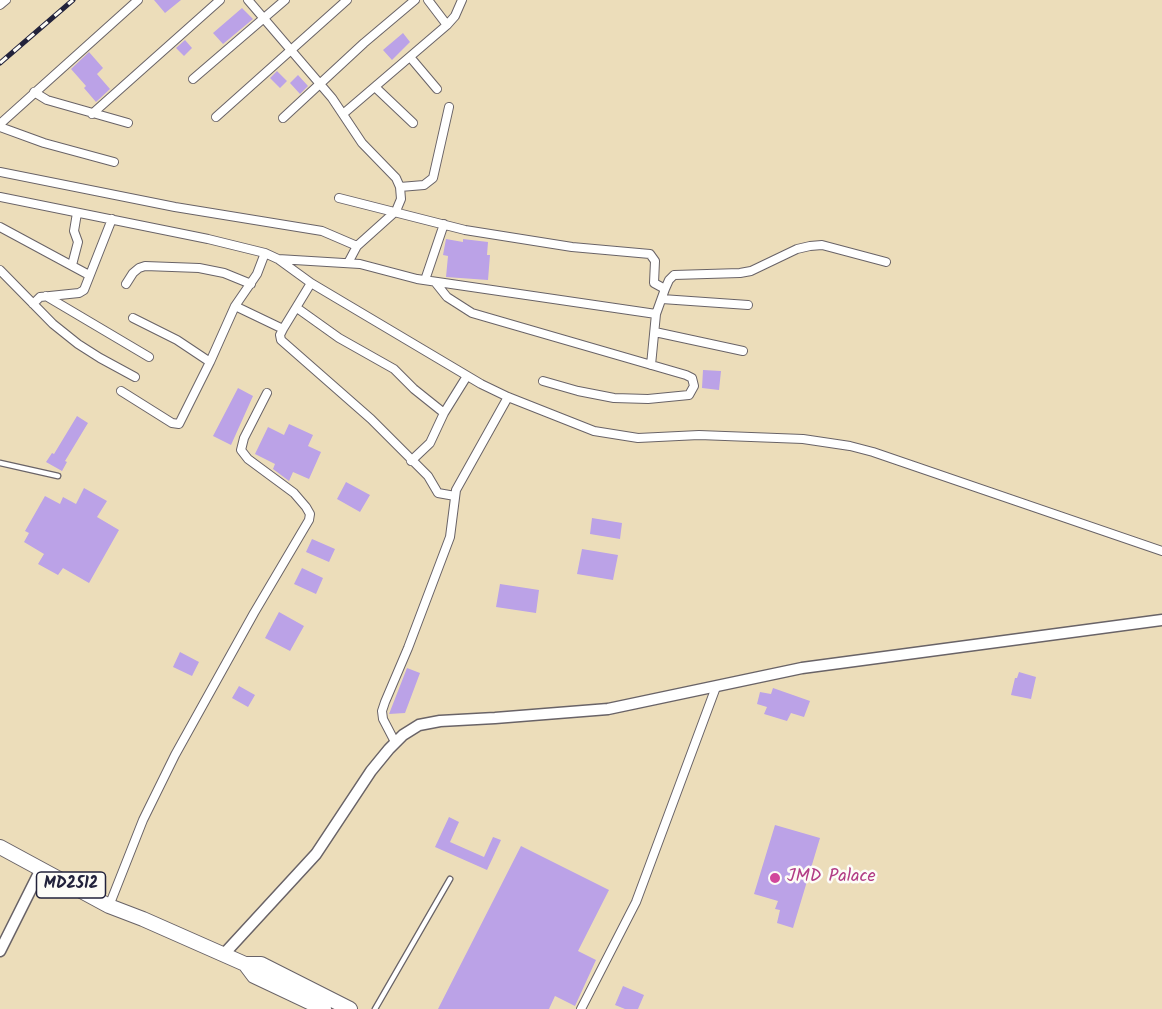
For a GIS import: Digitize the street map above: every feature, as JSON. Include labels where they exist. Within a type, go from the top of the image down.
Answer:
[{"type":"main road","name":"MD2512","points":[[0,847],[109,906],[245,964],[261,964],[350,1009]]},
{"type":"main road","name":"MD2512","points":[[245,964],[254,976],[324,1009]]},
{"type":"street","points":[[0,5],[6,0]]},
{"type":"street","points":[[114,162],[44,143],[0,126],[34,92],[138,0]]},
{"type":"street","points":[[92,114],[220,0]]},
{"type":"street","points":[[248,0],[320,83],[362,143],[396,178],[400,187],[401,199],[396,211],[357,246],[348,262]]},
{"type":"street","points":[[193,79],[285,0]]},
{"type":"street","points":[[216,117],[346,0]]},
{"type":"street","points":[[282,118],[415,0]]},
{"type":"street","points":[[428,0],[447,25]]},
{"type":"street","points":[[343,114],[447,25],[455,16],[462,0]]},
{"type":"street","points":[[410,57],[437,89]]},
{"type":"street","points":[[375,87],[413,123]]},
{"type":"street","points":[[34,92],[47,100],[128,123]]},
{"type":"street","points":[[400,187],[424,185],[433,178],[449,107]]},
{"type":"street","points":[[0,172],[175,207],[322,231],[357,246]]},
{"type":"street","points":[[0,197],[208,239],[265,253],[467,376],[508,397],[571,423],[616,436],[638,438],[699,435],[803,439],[850,446],[1162,550]]},
{"type":"street","points":[[339,198],[465,230],[572,247],[650,254],[655,261],[654,283],[665,289]]},
{"type":"street","points":[[72,266],[78,242],[74,231],[77,213]]},
{"type":"street","points":[[33,304],[40,297],[80,293],[84,290],[112,219]]},
{"type":"street","points":[[424,280],[444,224]]},
{"type":"street","points":[[0,227],[89,275]]},
{"type":"street","points":[[651,365],[656,314],[669,280],[674,275],[752,271],[797,249],[810,246],[833,248],[886,262]]},
{"type":"street","points":[[121,391],[176,425],[179,424],[210,363],[235,306],[251,284],[265,253]]},
{"type":"street","points":[[278,259],[348,262],[435,282],[656,314]]},
{"type":"street","points":[[126,284],[133,273],[145,266],[199,268],[224,273],[251,284]]},
{"type":"street","points":[[0,270],[33,304],[78,344],[135,377]]},
{"type":"street","points":[[435,282],[447,297],[472,313],[686,375],[692,378],[694,386],[693,392],[689,395],[648,399],[614,398],[543,381]]},
{"type":"street","points":[[311,283],[282,332],[281,340],[370,419],[428,476],[436,490],[448,496]]},
{"type":"street","points":[[45,296],[149,357]]},
{"type":"street","points":[[662,299],[748,305]]},
{"type":"street","points":[[235,306],[282,332]]},
{"type":"street","points":[[297,308],[339,338],[394,369],[414,389],[444,413]]},
{"type":"street","points":[[133,318],[177,340],[210,363]]},
{"type":"street","points":[[655,332],[743,351]]},
{"type":"street","points":[[411,461],[430,443],[444,413],[467,376]]},
{"type":"street","points":[[109,906],[143,820],[175,755],[309,520],[310,514],[294,493],[248,459],[241,450],[241,445],[267,393]]},
{"type":"street","points":[[395,742],[383,719],[382,711],[450,537],[448,496],[461,481],[508,397]]},
{"type":"street","points":[[224,954],[316,854],[371,771],[395,742],[418,725],[440,721],[608,709],[802,668],[1162,620]]},
{"type":"street","points":[[581,1009],[636,902],[716,687]]},
{"type":"street","points":[[0,951],[41,869]]},
{"type":"lane","points":[[0,463],[58,476]]},
{"type":"lane","points":[[375,1009],[450,879]]},
{"type":"building","points":[[154,0],[181,0],[165,13]]},
{"type":"building","points":[[242,8],[253,19],[223,44],[213,33]]},
{"type":"building","points":[[403,33],[410,42],[392,60],[383,50]]},
{"type":"building","points":[[185,40],[192,48],[184,56],[176,48]]},
{"type":"building","points":[[89,52],[103,68],[97,74],[110,89],[96,102],[71,69]]},
{"type":"building","points":[[277,71],[287,81],[280,88],[270,78]]},
{"type":"building","points":[[298,75],[308,86],[300,94],[290,83]]},
{"type":"building","points":[[446,239],[488,242],[487,255],[490,255],[488,280],[446,277],[448,256],[443,255]]},
{"type":"building","points":[[703,370],[721,371],[719,390],[702,388]]},
{"type":"building","points":[[238,388],[253,396],[231,445],[213,436]]},
{"type":"building","points":[[77,416],[88,423],[65,461],[67,462],[62,471],[46,462],[52,453],[54,454]]},
{"type":"building","points":[[289,424],[313,435],[308,446],[321,452],[309,479],[293,472],[289,481],[273,469],[275,464],[255,454],[268,427],[284,435]]},
{"type":"building","points":[[346,482],[370,495],[360,512],[337,499]]},
{"type":"building","points":[[84,488],[107,501],[97,517],[119,530],[89,583],[63,568],[58,575],[38,564],[44,554],[24,542],[29,533],[25,531],[45,496],[60,504],[63,497],[76,504]]},
{"type":"building","points":[[592,518],[622,523],[620,539],[590,534]]},
{"type":"building","points":[[312,539],[335,549],[329,562],[306,552]]},
{"type":"building","points":[[582,549],[618,555],[613,580],[577,574]]},
{"type":"building","points":[[302,568],[323,578],[316,594],[294,584]]},
{"type":"building","points":[[500,584],[539,590],[536,613],[496,607]]},
{"type":"building","points":[[279,612],[304,626],[290,651],[265,638]]},
{"type":"building","points":[[180,652],[199,662],[192,676],[173,667]]},
{"type":"building","points":[[407,668],[420,673],[405,713],[389,714]]},
{"type":"building","points":[[1019,672],[1036,677],[1031,699],[1011,695],[1015,678]]},
{"type":"building","points":[[239,686],[255,695],[248,707],[232,698]]},
{"type":"building","points":[[773,688],[810,701],[804,717],[791,713],[787,721],[764,714],[767,707],[757,704],[760,692],[771,694]]},
{"type":"building","points":[[449,817],[459,822],[450,842],[484,857],[493,837],[501,840],[487,870],[435,847]]},
{"type":"building","points":[[775,825],[820,838],[793,928],[777,923],[780,910],[775,909],[778,901],[754,894]]},
{"type":"building","points":[[521,846],[609,890],[578,951],[596,960],[575,1006],[555,996],[549,1009],[438,1009]]},
{"type":"building","points":[[623,986],[644,995],[638,1009],[625,1009],[615,1005]]},
{"type":"railway","points":[[0,63],[73,0]]},
{"type":"place","name":"JMD Palace","points":[[775,878]]}]
